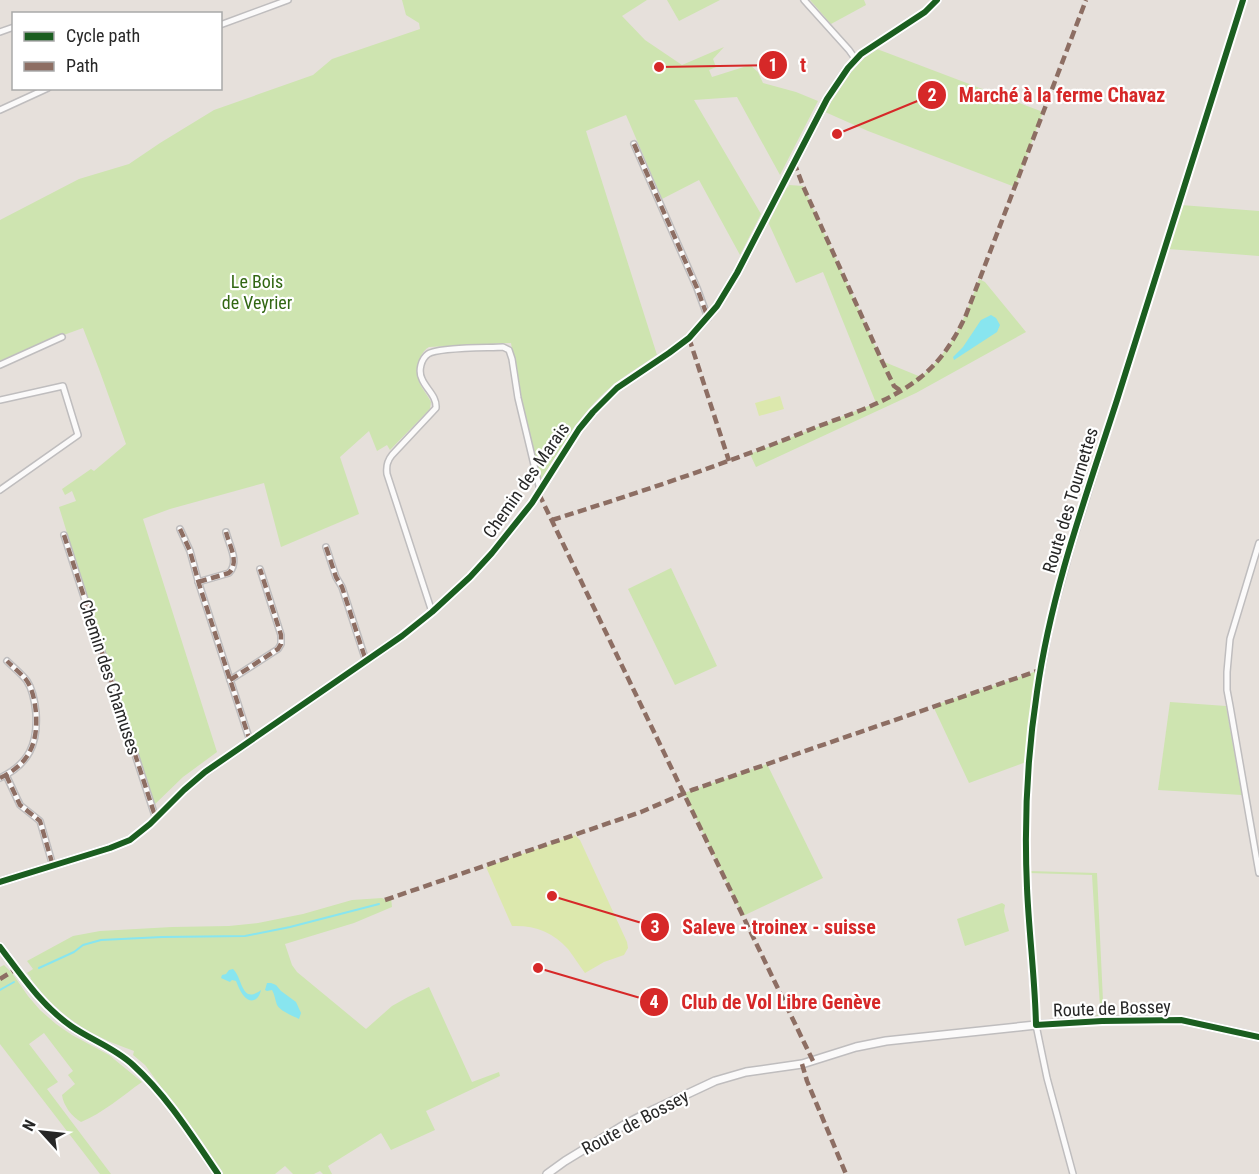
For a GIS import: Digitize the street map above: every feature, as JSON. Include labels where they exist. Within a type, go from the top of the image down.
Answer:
[{"type":"street","points":[[222,24],[288,0]]},
{"type":"street","points":[[804,0],[856,60]]},
{"type":"street","name":"Chemin des Marais","points":[[0,882],[125,842],[143,831],[198,778],[402,636],[452,594],[513,528],[540,492],[579,429],[601,403],[627,381],[680,346],[708,318],[730,286],[829,94],[841,77],[869,49],[925,12],[937,0]]},
{"type":"street","name":"Route des Tournettes","points":[[1073,1174],[1047,1078],[1036,1025],[1027,887],[1026,824],[1029,762],[1040,670],[1071,547],[1243,0]]},
{"type":"street","points":[[0,110],[44,90]]},
{"type":"street","points":[[634,144],[708,318]]},
{"type":"street","points":[[0,365],[62,338]]},
{"type":"street","points":[[432,612],[386,469],[389,459],[436,408],[435,400],[421,377],[420,368],[427,355],[458,348],[503,346],[509,350],[540,492]]},
{"type":"street","points":[[0,400],[63,386],[78,435],[0,490]]},
{"type":"street","points":[[385,453],[389,459]]},
{"type":"street","points":[[180,529],[190,551],[250,741]]},
{"type":"street","points":[[198,582],[229,573],[232,570],[234,560],[226,532]]},
{"type":"street","name":"Chemin des Chamuses","points":[[64,535],[156,819]]},
{"type":"street","points":[[1259,543],[1232,631],[1227,672],[1227,690],[1259,873]]},
{"type":"street","points":[[326,547],[336,577],[342,587],[366,662]]},
{"type":"street","points":[[230,681],[278,649],[281,644],[281,635],[260,569]]},
{"type":"street","points":[[0,778],[22,762],[32,748],[37,721],[30,686],[7,662]]},
{"type":"street","points":[[6,775],[20,805],[40,821],[53,866]]},
{"type":"street","points":[[0,947],[49,1008],[72,1027],[123,1056],[142,1074],[172,1108],[218,1174]]},
{"type":"street","name":"Route de Bossey","points":[[547,1174],[624,1125],[672,1100],[725,1077],[802,1064],[856,1047],[886,1041],[1036,1025],[1181,1020],[1259,1038]]},
{"type":"green space","name":"Le Bois de Veyrier","points":[[402,0],[647,0],[622,16],[645,40],[682,65],[724,47],[713,59],[716,67],[709,70],[712,77],[750,65],[758,72],[763,83],[818,101],[780,175],[737,97],[694,100],[761,214],[740,255],[699,180],[662,199],[626,115],[586,131],[657,355],[616,383],[590,407],[542,480],[537,473],[520,398],[511,343],[429,347],[420,358],[418,374],[420,384],[431,402],[430,409],[390,450],[387,445],[377,451],[369,431],[340,457],[359,514],[281,547],[264,483],[170,509],[143,519],[217,752],[183,777],[152,807],[59,507],[76,501],[72,491],[65,495],[62,489],[91,469],[94,471],[126,444],[83,328],[0,361],[0,220],[79,179],[129,164],[214,110],[313,75],[332,59],[420,29],[419,23],[406,15]]},
{"type":"green space","points":[[667,0],[720,0],[679,21]]},
{"type":"green space","points":[[810,0],[864,0],[866,5],[831,24]]},
{"type":"green space","points":[[877,49],[1043,112],[1015,187],[868,131],[825,112],[853,68]]},
{"type":"green space","points":[[789,185],[803,186],[882,361],[921,377],[950,344],[969,307],[979,279],[985,282],[1026,332],[916,393],[756,467],[750,454],[876,403],[823,272],[796,283],[769,224],[770,216]]},
{"type":"green space","points":[[1181,205],[1259,211],[1259,256],[1168,249]]},
{"type":"green space","points":[[780,396],[784,409],[759,416],[755,403]]},
{"type":"green space","points":[[671,568],[717,666],[675,685],[628,589]]},
{"type":"green space","points":[[1037,671],[1033,689],[1026,762],[969,783],[933,706]]},
{"type":"green space","points":[[1170,702],[1226,706],[1242,795],[1158,790]]},
{"type":"green space","points":[[767,764],[823,878],[743,916],[684,793]]},
{"type":"green space","points":[[575,835],[580,840],[628,948],[624,955],[604,962],[585,973],[568,949],[556,938],[535,928],[512,926],[486,867]]},
{"type":"green space","points":[[1029,871],[1097,873],[1103,1001],[1109,1017],[1093,1017],[1099,1014],[1100,1007],[1092,875],[1029,873]]},
{"type":"green space","points":[[382,898],[386,900],[391,898],[392,907],[354,923],[285,944],[292,965],[297,972],[366,1029],[392,1006],[429,987],[472,1082],[499,1072],[500,1076],[426,1111],[435,1130],[391,1150],[381,1133],[328,1166],[332,1174],[323,1174],[320,1171],[314,1174],[293,1174],[285,1166],[275,1174],[223,1174],[145,1065],[133,1055],[134,1051],[102,1038],[77,1024],[42,994],[27,973],[33,969],[27,961],[73,936],[100,931],[258,923],[303,914],[352,900]]},
{"type":"green space","points":[[1002,903],[1005,905],[1004,911],[1009,931],[965,946],[957,919]]},
{"type":"green space","points":[[4,965],[40,1010],[56,1024],[109,1055],[142,1082],[105,1109],[81,1122],[68,1110],[62,1095],[75,1084],[68,1075],[73,1071],[44,1033],[29,1044],[58,1082],[47,1089],[111,1174],[100,1174],[0,1044],[0,967]]},
{"type":"water","points":[[991,315],[1000,325],[997,332],[954,360],[953,357],[963,347],[981,320]]},
{"type":"water","points":[[233,969],[246,992],[254,994],[261,990],[257,999],[246,998],[236,981],[230,982],[221,978]]},
{"type":"water","points":[[267,983],[276,985],[296,1002],[301,1013],[299,1019],[277,1005],[272,990],[265,990]]},
{"type":"waterway","points":[[39,968],[74,952],[83,945],[101,940],[245,936],[379,904]]},
{"type":"waterway","points":[[0,990],[14,982]]},
{"type":"marked path","points":[[552,520],[717,465],[856,412],[896,394],[928,371],[947,349],[966,315],[1086,0]]},
{"type":"marked path","points":[[634,144],[708,318]]},
{"type":"marked path","points":[[794,162],[882,361],[894,386],[901,391]]},
{"type":"marked path","points":[[689,338],[729,461]]},
{"type":"marked path","points":[[539,494],[813,1061]]},
{"type":"marked path","points":[[180,529],[190,551],[250,741]]},
{"type":"marked path","points":[[198,582],[229,573],[232,569],[234,559],[226,532]]},
{"type":"marked path","points":[[64,535],[156,819]]},
{"type":"marked path","points":[[326,547],[336,577],[342,587],[366,661]]},
{"type":"marked path","points":[[230,680],[278,649],[281,644],[281,635],[260,569]]},
{"type":"marked path","points":[[0,778],[18,766],[30,752],[36,724],[34,701],[29,685],[7,661]]},
{"type":"marked path","points":[[385,900],[641,812],[692,790],[1040,670]]},
{"type":"marked path","points":[[6,775],[20,805],[40,821],[53,866]]},
{"type":"marked path","points":[[0,979],[16,969]]},
{"type":"marked path","points":[[802,1064],[846,1174]]},
{"type":"cycle path","points":[[0,882],[130,840],[205,772],[402,636],[470,577],[532,503],[579,429],[593,412],[617,388],[689,338],[717,306],[737,273],[827,99],[848,68],[861,54],[925,12],[937,0]]},
{"type":"cycle path","points":[[1243,0],[1060,581],[1043,655],[1031,741],[1026,814],[1026,863],[1036,1025],[1181,1020],[1259,1037]]},
{"type":"cycle path","points":[[0,947],[32,990],[60,1018],[119,1054],[145,1077],[179,1117],[218,1174]]},
{"type":"place","name":"t","points":[[659,67]]},
{"type":"place","name":"Marché à la ferme Chavaz","points":[[837,134]]},
{"type":"place","name":"Saleve - troinex - suisse","points":[[552,896]]},
{"type":"place","name":"Club de Vol Libre Genève","points":[[538,968]]}]
